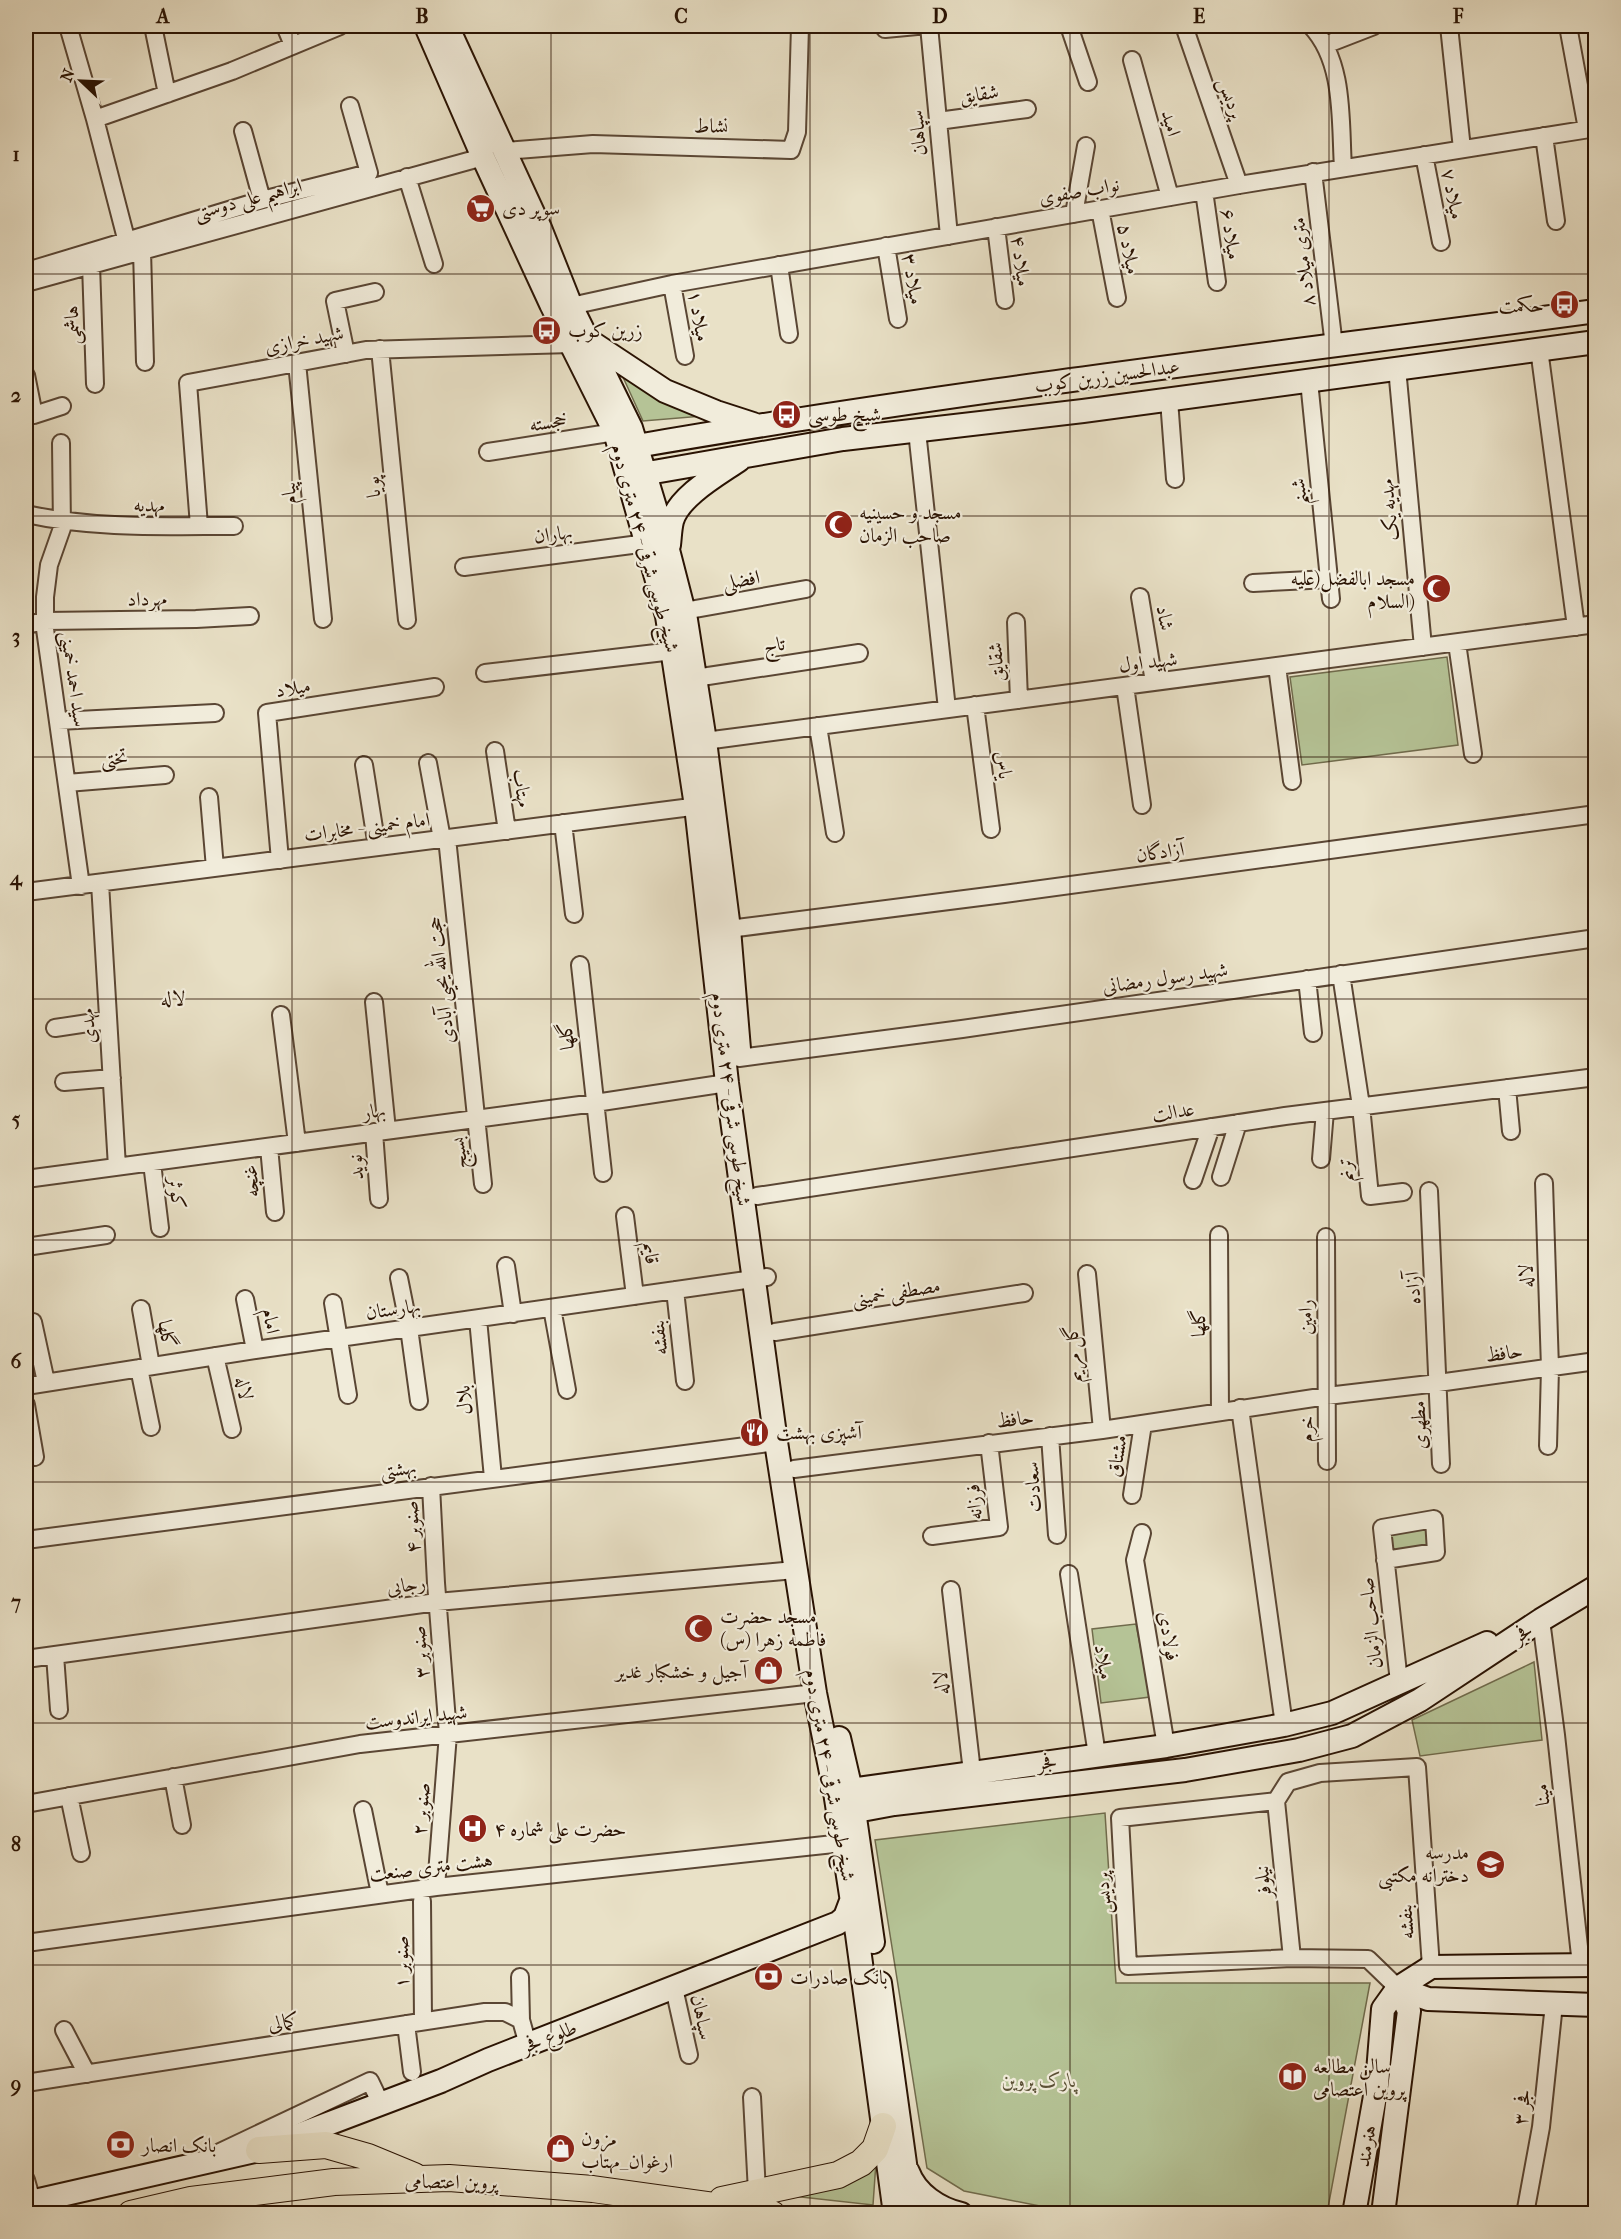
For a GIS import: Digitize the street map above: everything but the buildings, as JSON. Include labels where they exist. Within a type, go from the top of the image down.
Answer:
[{"type":"main road","name":"شیخ طوسی شرقی - ۲۴ متری دوم","points":[[426,26],[551,304],[617,397],[624,444],[658,546],[684,611],[705,741],[705,805],[728,1083],[760,1277],[775,1332],[828,1690],[842,1750],[845,1802],[843,1843],[859,1944],[895,2214]]},
{"type":"main road","name":"شیخ طوسی شرقی - ۲۴ متری دوم","points":[[451,27],[540,228],[571,306],[580,342]]},
{"type":"main road","name":"عبدالحسین زرین کوب","points":[[624,444],[1596,311]]},
{"type":"main road","points":[[580,342],[666,392],[716,412],[768,423],[770,440],[772,446],[777,450]]},
{"type":"main road","name":"عبدالحسین زرین کوب","points":[[636,475],[777,450],[1170,400],[1596,342]]},
{"type":"main road","points":[[658,546],[686,499],[705,483],[747,455]]},
{"type":"main road","name":"شیخ طوسی شرقی - ۲۴ متری دوم","points":[[658,546],[673,651],[729,929],[740,1058],[757,1196],[760,1277],[776,1442],[795,1570],[815,1693],[861,1860],[912,2214]]},
{"type":"main road","points":[[1541,1620],[1596,1587]]},
{"type":"main road","name":"فجر","points":[[892,1794],[972,1772],[1166,1746],[1284,1725],[1332,1713],[1541,1620]]},
{"type":"main road","name":"فجر","points":[[845,1802],[892,1794],[1185,1770],[1299,1750],[1352,1736],[1420,1700],[1541,1620]]},
{"type":"main road","points":[[842,1750],[863,1775],[892,1794],[870,1827],[861,1860]]},
{"type":"main road","name":"طلوع فجر","points":[[28,2195],[192,2165],[259,2150],[838,1923],[845,1917],[851,1901]]},
{"type":"main road","points":[[1398,1988],[1431,1967],[1588,1965]]},
{"type":"main road","points":[[1398,1988],[1428,1999],[1596,2005]]},
{"type":"main road","name":"هنرمند","points":[[1355,2211],[1377,2085],[1383,2009],[1398,1988],[1409,2011],[1383,2212]]},
{"type":"main road","points":[[706,2203],[838,2175],[861,2163],[875,2150],[883,2126]]},
{"type":"main road","points":[[259,2150],[326,2145],[368,2157],[422,2179]]},
{"type":"main road","points":[[907,2167],[911,2181],[932,2201],[962,2214]]},
{"type":"main road","name":"پروین اعتصامی","points":[[131,2214],[191,2200],[334,2182],[449,2178],[593,2189],[772,2214]]},
{"type":"main road","points":[[1355,2211],[1383,2212]]},
{"type":"street","points":[[68,26],[133,248],[145,362]]},
{"type":"street","points":[[153,26],[167,93]]},
{"type":"street","points":[[285,26],[293,45]]},
{"type":"street","points":[[95,119],[232,71],[340,26]]},
{"type":"street","name":"نشاط","points":[[505,151],[593,144],[791,150],[797,132],[800,26]]},
{"type":"street","points":[[885,29],[917,26]]},
{"type":"street","name":"سپاهان","points":[[929,26],[949,236]]},
{"type":"street","points":[[1069,26],[1088,82]]},
{"type":"street","name":"پردیس","points":[[1184,26],[1239,185]]},
{"type":"street","points":[[1311,26],[1322,37],[1338,79],[1343,168]]},
{"type":"street","points":[[1325,45],[1374,26]]},
{"type":"street","points":[[1449,26],[1462,149]]},
{"type":"street","points":[[1568,26],[1591,129]]},
{"type":"street","name":"امید","points":[[1132,60],[1170,197]]},
{"type":"street","points":[[27,275],[133,248],[262,200],[369,173],[350,106]]},
{"type":"street","name":"شقایق","points":[[938,121],[1027,108]]},
{"type":"street","name":"نواب صفوی","points":[[571,306],[672,284],[886,246],[1313,172],[1591,129]]},
{"type":"street","points":[[243,131],[262,200]]},
{"type":"street","points":[[1544,136],[1556,221]]},
{"type":"street","points":[[1074,214],[1086,146]]},
{"type":"street","name":"میلاد ۷","points":[[1424,155],[1441,242]]},
{"type":"street","name":"ابراهیم علی دوستی","points":[[27,275],[91,264],[133,248],[483,157]]},
{"type":"street","name":"۸ متری میلاد","points":[[1313,172],[1334,346]]},
{"type":"street","points":[[407,177],[434,264]]},
{"type":"street","name":"میلاد ۶","points":[[1204,191],[1217,282]]},
{"type":"street","name":"میلاد ۵","points":[[1100,209],[1117,298]]},
{"type":"street","name":"میلاد ۴","points":[[996,227],[1005,300]]},
{"type":"street","name":"میلاد ۳","points":[[886,246],[898,319]]},
{"type":"street","name":"هاشمی","points":[[91,264],[95,384]]},
{"type":"street","points":[[779,265],[789,334]]},
{"type":"street","name":"میلاد ۱","points":[[672,284],[685,356]]},
{"type":"street","points":[[346,354],[335,301],[375,292]]},
{"type":"street","name":"شهید خرازی","points":[[199,526],[188,383],[346,354],[380,350],[580,342]]},
{"type":"street","points":[[1539,349],[1576,627]]},
{"type":"street","name":"پویا","points":[[380,350],[407,620]]},
{"type":"street","name":"پیام","points":[[297,363],[323,619]]},
{"type":"street","name":"مهدیه یک","points":[[1397,368],[1423,647]]},
{"type":"street","points":[[26,375],[34,415],[62,406]]},
{"type":"street","name":"شبنم","points":[[1309,381],[1331,600]]},
{"type":"street","points":[[1170,400],[1175,478]]},
{"type":"street","points":[[917,431],[947,709]]},
{"type":"street","name":"سید احمد خمینی","points":[[60,443],[62,522],[49,565],[45,621],[81,886]]},
{"type":"street","name":"خجسته","points":[[488,452],[624,444]]},
{"type":"street","name":"مهدیه","points":[[26,514],[62,522],[136,526],[234,526]]},
{"type":"street","name":"بهاران","points":[[464,567],[658,546]]},
{"type":"street","points":[[1252,583],[1329,579]]},
{"type":"street","name":"افضلی","points":[[684,611],[806,589]]},
{"type":"street","name":"شاد","points":[[1140,597],[1154,682]]},
{"type":"street","name":"مهرداد","points":[[26,625],[45,621],[250,616]]},
{"type":"street","name":"شقایق","points":[[1016,622],[1019,700]]},
{"type":"street","name":"شهید اول","points":[[705,741],[1596,624]]},
{"type":"street","points":[[1457,643],[1473,754]]},
{"type":"street","points":[[485,673],[673,651]]},
{"type":"street","name":"تاج","points":[[695,678],[859,653]]},
{"type":"street","points":[[1277,666],[1292,781]]},
{"type":"street","points":[[1125,686],[1142,805]]},
{"type":"street","name":"میلاد","points":[[280,860],[267,713],[435,687]]},
{"type":"street","name":"یاس","points":[[975,705],[991,829]]},
{"type":"street","points":[[58,721],[215,713]]},
{"type":"street","points":[[818,726],[835,833]]},
{"type":"street","name":"مهتاب","points":[[495,752],[507,831]]},
{"type":"street","name":"حجت الله یحیی آبادی","points":[[428,763],[444,839],[476,1118]]},
{"type":"street","points":[[364,765],[376,847]]},
{"type":"street","name":"تختی","points":[[67,783],[165,775]]},
{"type":"street","points":[[209,797],[215,868]]},
{"type":"street","name":"امام خمینی - مخابرات","points":[[26,892],[705,805]]},
{"type":"street","name":"آزادگان","points":[[729,929],[1596,814]]},
{"type":"street","points":[[563,823],[574,914]]},
{"type":"street","name":"مهدی","points":[[100,883],[117,1167]]},
{"type":"street","name":"شهید رسول رمضانی","points":[[740,1058],[1596,938]]},
{"type":"street","name":"گلها","points":[[580,964],[603,1173]]},
{"type":"street","points":[[1341,974],[1361,1106]]},
{"type":"street","points":[[1307,979],[1313,1033]]},
{"type":"street","name":"نوید","points":[[374,1002],[380,1131],[379,1199]]},
{"type":"street","points":[[281,1015],[297,1143]]},
{"type":"street","points":[[55,1028],[108,1020]]},
{"type":"street","name":"عدالت","points":[[757,1196],[1238,1123],[1596,1077]]},
{"type":"street","points":[[64,1083],[112,1078]]},
{"type":"street","name":"بهار","points":[[26,1179],[728,1083]]},
{"type":"street","points":[[1507,1088],[1511,1131]]},
{"type":"street","name":"ترنم","points":[[1361,1106],[1370,1196],[1403,1192]]},
{"type":"street","points":[[1321,1159],[1324,1111]]},
{"type":"street","name":"بسیج","points":[[476,1118],[483,1185]]},
{"type":"street","points":[[1221,1177],[1238,1123]]},
{"type":"street","points":[[1193,1180],[1211,1127]]},
{"type":"street","name":"غنچه","points":[[269,1147],[275,1212]]},
{"type":"street","name":"کوثر","points":[[152,1162],[160,1228]]},
{"type":"street","name":"لاله","points":[[1544,1183],[1550,1368]]},
{"type":"street","name":"آزاده","points":[[1429,1191],[1438,1383]]},
{"type":"street","name":"قایم","points":[[625,1216],[635,1296]]},
{"type":"street","name":"گلها","points":[[1219,1234],[1220,1412]]},
{"type":"street","points":[[26,1247],[106,1236]]},
{"type":"street","name":"رامین","points":[[1326,1237],[1327,1396]]},
{"type":"street","points":[[506,1266],[513,1314]]},
{"type":"street","name":"گل مریم","points":[[1087,1274],[1102,1430]]},
{"type":"street","name":"بهارستان","points":[[26,1386],[255,1350],[760,1277]]},
{"type":"street","points":[[399,1278],[409,1328],[419,1401]]},
{"type":"street","name":"بنفشه","points":[[675,1290],[686,1381]]},
{"type":"street","name":"مصطفی خمینی","points":[[775,1332],[1024,1293]]},
{"type":"street","name":"امام","points":[[245,1299],[255,1350]]},
{"type":"street","points":[[333,1303],[348,1395]]},
{"type":"street","points":[[552,1308],[567,1390]]},
{"type":"street","name":"گلها","points":[[141,1309],[145,1367]]},
{"type":"street","name":"بلال","points":[[477,1319],[493,1478]]},
{"type":"street","points":[[33,1322],[46,1382]]},
{"type":"street","name":"لاله","points":[[215,1356],[232,1429]]},
{"type":"street","name":"حافظ","points":[[794,1469],[1102,1430],[1240,1408],[1596,1361]]},
{"type":"street","points":[[145,1367],[151,1427]]},
{"type":"street","points":[[1548,1446],[1550,1368]]},
{"type":"street","name":"مطهری","points":[[1438,1383],[1442,1464]]},
{"type":"street","name":"خرم","points":[[1327,1396],[1327,1461]]},
{"type":"street","points":[[26,1405],[35,1457]]},
{"type":"street","points":[[1240,1408],[1284,1725]]},
{"type":"street","name":"مشتاق","points":[[1132,1495],[1143,1424]]},
{"type":"street","name":"سعادت","points":[[1050,1436],[1057,1535]]},
{"type":"street","name":"بهشتی","points":[[26,1540],[776,1442]]},
{"type":"street","name":"فرزانه","points":[[932,1536],[999,1527],[989,1443]]},
{"type":"street","name":"صنوبر ۴","points":[[431,1486],[437,1602]]},
{"type":"street","name":"فولادی","points":[[1142,1533],[1136,1560],[1166,1746]]},
{"type":"street","name":"صاحب الزمان","points":[[1385,1560],[1399,1682]]},
{"type":"street","name":"رجایی","points":[[26,1659],[437,1602],[795,1570]]},
{"type":"street","name":"میلاد","points":[[1069,1574],[1097,1755]]},
{"type":"street","name":"لاله","points":[[951,1590],[972,1772]]},
{"type":"street","name":"صنوبر ۳","points":[[437,1602],[448,1734]]},
{"type":"street","name":"مینا","points":[[1541,1620],[1588,1965]]},
{"type":"street","points":[[55,1655],[59,1710]]},
{"type":"street","name":"شهید ایراندوست","points":[[26,1804],[360,1744],[815,1693]]},
{"type":"street","name":"صنوبر ۲","points":[[436,1887],[448,1734]]},
{"type":"street","name":"بنفشه","points":[[1276,1801],[1288,1782],[1320,1773],[1417,1767],[1431,1967]]},
{"type":"street","points":[[173,1777],[182,1825]]},
{"type":"street","points":[[69,1796],[81,1852]]},
{"type":"street","name":"پردیس","points":[[1276,1801],[1120,1818],[1128,1966],[1292,1958]]},
{"type":"street","name":"نیلوفر","points":[[1276,1801],[1292,1958]]},
{"type":"street","points":[[363,1810],[380,1894]]},
{"type":"street","name":"هشت متری صنعت","points":[[26,1943],[436,1887],[843,1843]]},
{"type":"street","name":"صنوبر ۱","points":[[412,2072],[422,1901]]},
{"type":"street","points":[[1292,1958],[1368,1959],[1398,1988]]},
{"type":"street","points":[[520,1977],[521,2020],[528,2045]]},
{"type":"street","name":"سپاهان","points":[[674,1988],[689,2055]]},
{"type":"street","name":"فجر ۳","points":[[1525,2214],[1541,2127],[1554,2004]]},
{"type":"street","name":"کمالی","points":[[26,2083],[485,2012],[505,2012],[521,2020]]},
{"type":"street","points":[[64,2030],[87,2074]]},
{"type":"street","points":[[192,2165],[370,2081],[381,2104]]},
{"type":"street","points":[[752,2097],[757,2192]]},
{"type":"green space","points":[[622,375],[703,416],[643,421]]},
{"type":"green space","points":[[1447,657],[1458,745],[1302,765],[1290,677]]},
{"type":"green space","points":[[1428,1524],[1429,1548],[1389,1555],[1389,1531]]},
{"type":"green space","points":[[1136,1624],[1150,1697],[1101,1703],[1092,1629]]},
{"type":"green space","points":[[1534,1662],[1542,1740],[1420,1756],[1412,1720]]},
{"type":"green space","name":"پارک پروین","points":[[1105,1813],[1116,1983],[1370,1983],[1327,2213],[1075,2213],[964,2191],[927,2168],[875,1840]]},
{"type":"green space","points":[[876,2162],[873,2205],[774,2194]]},
{"type":"place","name":"سوپر دی","points":[[481,208]]},
{"type":"place","name":"حکمت","points":[[1565,305]]},
{"type":"place","name":"زرین کوب","points":[[547,330]]},
{"type":"place","name":"شیخ طوسی","points":[[787,414]]},
{"type":"place","name":"مسجد و حسینیه صاحب الزمان","points":[[838,524]]},
{"type":"place","name":"مسجد ابالفضل(علیه السلام)","points":[[1436,589]]},
{"type":"place","name":"آشپزی بهشت","points":[[755,1432]]},
{"type":"place","name":"مسجد حضرت فاطمه زهرا (س)","points":[[699,1628]]},
{"type":"place","name":"آجیل و خشکبار غدیر","points":[[768,1671]]},
{"type":"place","name":"حضرت علی شماره ۴","points":[[473,1829]]},
{"type":"place","name":"مدرسه دخترانه مکتبی","points":[[1490,1864]]},
{"type":"place","name":"بانک صادرات","points":[[769,1977]]},
{"type":"place","name":"سالن مطالعه پروین اعتصامی","points":[[1292,2077]]},
{"type":"place","name":"بانک انصار","points":[[121,2145]]},
{"type":"place","name":"مزون ارغوان_مهتاب","points":[[560,2149]]},
{"type":"district","name":"لاله","points":[[173,998]]}]
